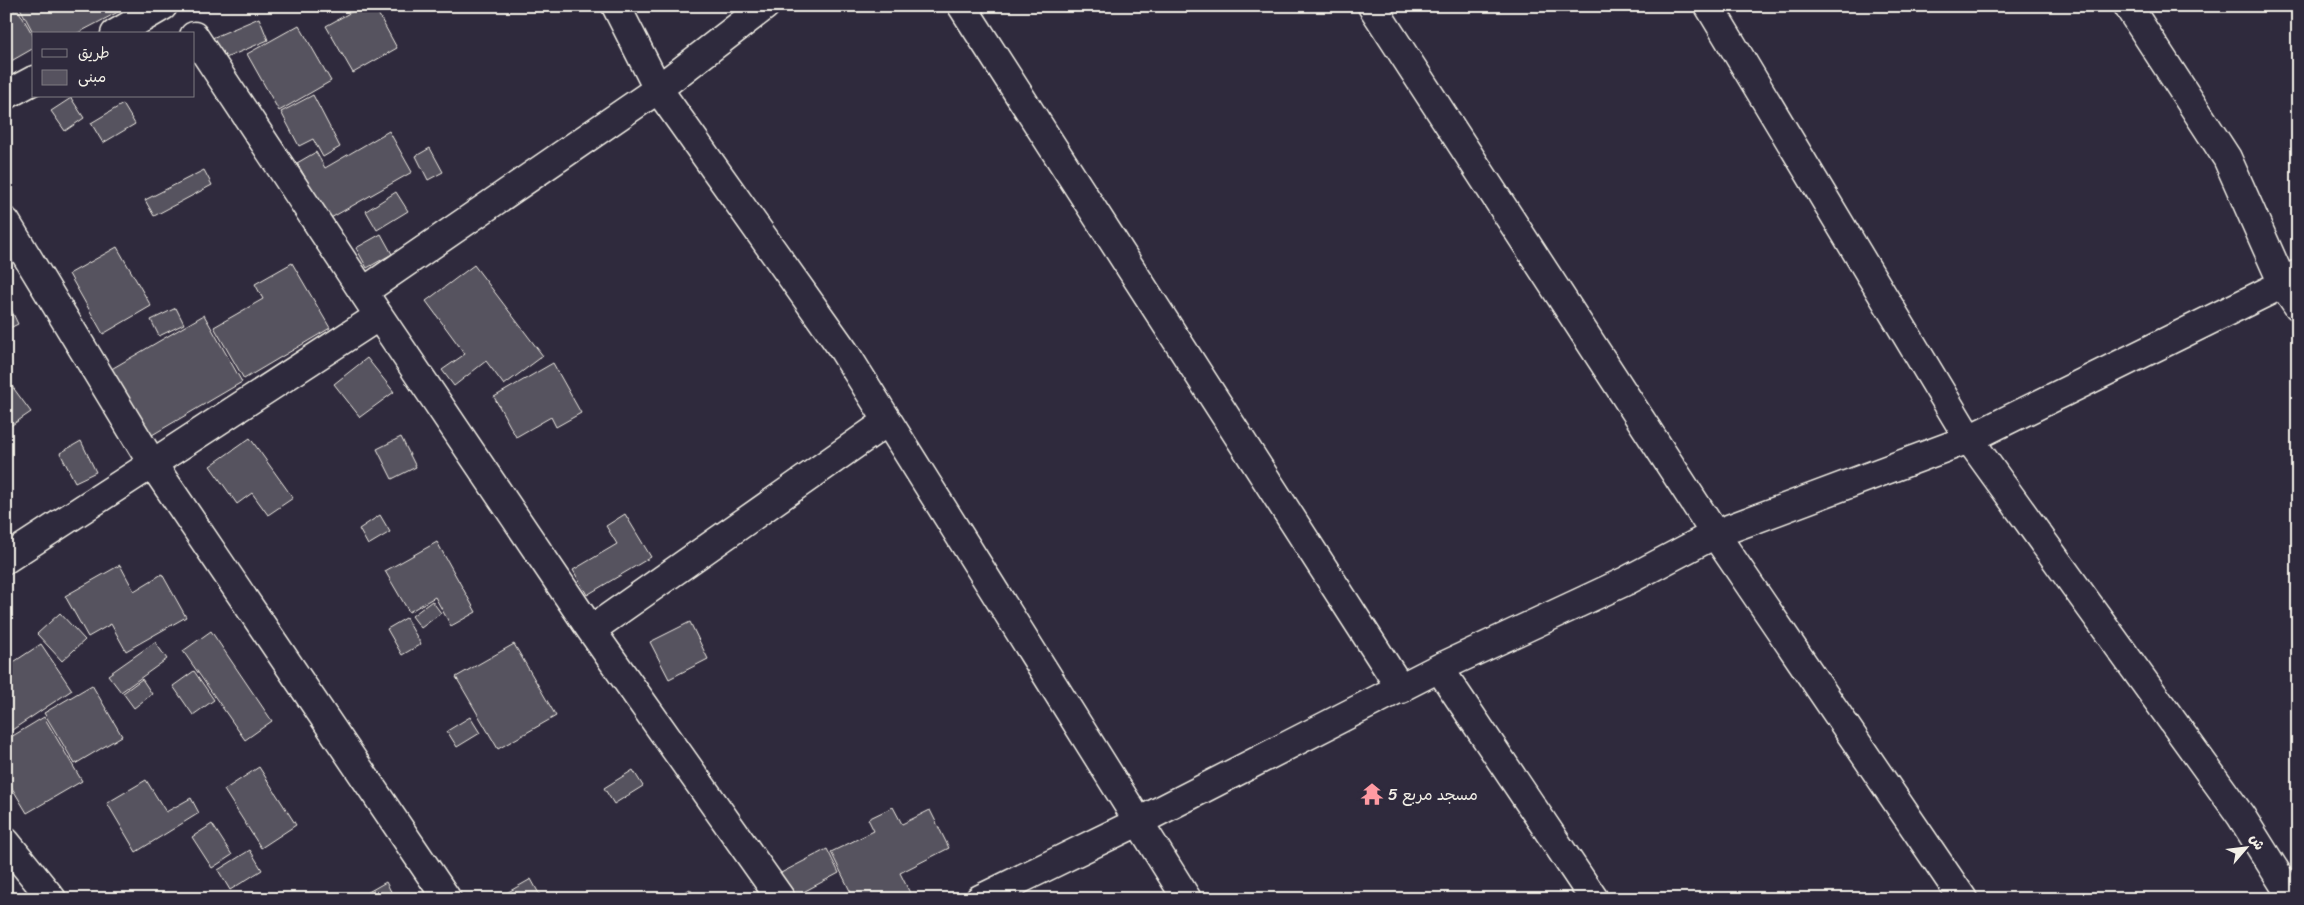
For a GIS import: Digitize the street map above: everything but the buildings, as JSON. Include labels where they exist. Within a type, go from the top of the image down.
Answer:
[{"type":"street","points":[[118,32],[163,6]]},
{"type":"street","points":[[174,6],[191,32]]},
{"type":"street","points":[[616,6],[658,89],[844,350],[1187,899]]},
{"type":"street","points":[[364,292],[658,89],[765,6]]},
{"type":"street","points":[[962,6],[1401,689]]},
{"type":"street","points":[[1372,6],[1716,534],[1962,899]]},
{"type":"street","points":[[1709,6],[1970,439],[2241,816],[2294,899]]},
{"type":"street","points":[[2128,6],[2227,158],[2290,279],[2298,306]]},
{"type":"street","points":[[195,38],[379,316],[592,630],[781,899]]},
{"type":"street","points":[[6,95],[32,81]]},
{"type":"street","points":[[6,222],[152,462],[448,899]]},
{"type":"street","points":[[980,899],[1140,821],[1439,668],[1626,580],[1716,534],[1970,439],[2290,279]]},
{"type":"street","points":[[6,559],[152,462],[379,316]]},
{"type":"street","points":[[592,630],[888,421]]},
{"type":"street","points":[[1439,668],[1594,899]]},
{"type":"street","points":[[6,842],[52,899]]},
{"type":"place","name":"مسجد مربع 5","points":[[1372,794]]}]
